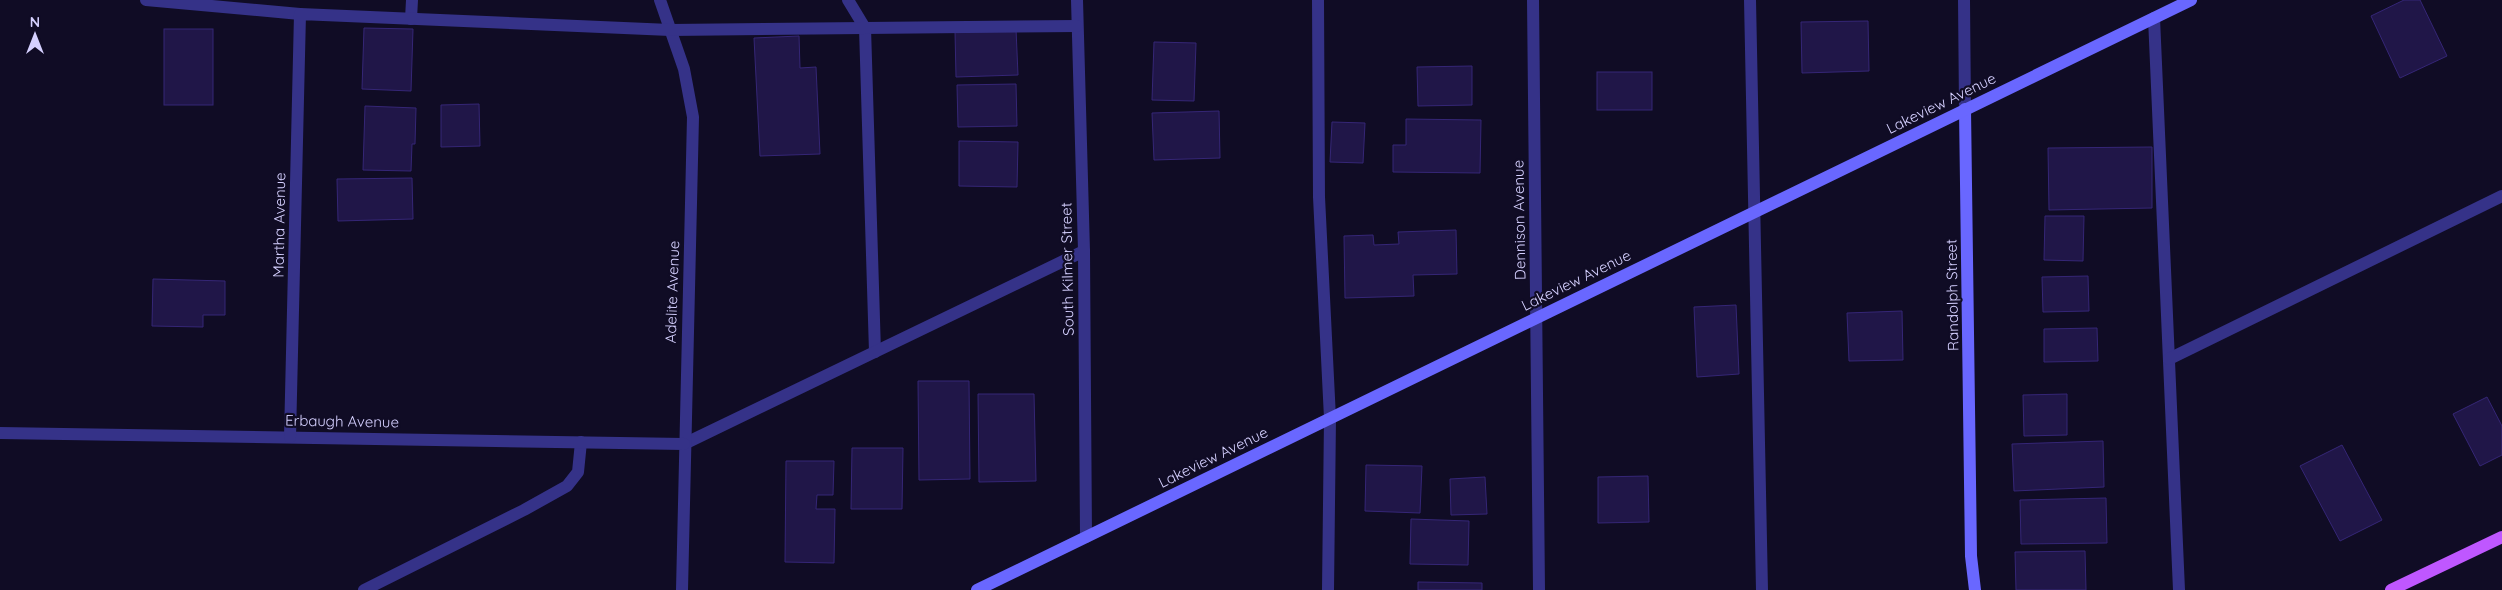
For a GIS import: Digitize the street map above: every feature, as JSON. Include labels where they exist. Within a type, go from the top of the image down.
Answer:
[{"type":"main road","points":[[2392,590],[2502,536]]},
{"type":"street","points":[[146,0],[300,14],[670,30],[1077,26]]},
{"type":"street","points":[[411,19],[412,0]]},
{"type":"street","name":"Adelite Avenue","points":[[660,0],[684,69],[693,117],[682,590]]},
{"type":"street","points":[[848,0],[865,28],[875,352]]},
{"type":"street","name":"South Kilmer Street","points":[[1077,0],[1084,251],[1086,537]]},
{"type":"street","points":[[1318,0],[1319,197],[1330,418],[1328,590]]},
{"type":"street","name":"Dennison Avenue","points":[[1533,0],[1539,590]]},
{"type":"street","points":[[1750,0],[1762,590]]},
{"type":"street","name":"Randolph Street","points":[[1964,0],[1971,556],[1975,590]]},
{"type":"street","name":"Lakeview Avenue","points":[[977,590],[2191,0]]},
{"type":"street","name":"Martha Avenue","points":[[290,437],[300,14]]},
{"type":"street","points":[[2154,18],[2180,590]]},
{"type":"street","points":[[2169,359],[2502,196]]},
{"type":"street","points":[[684,444],[1084,251]]},
{"type":"street","name":"Erbaugh Avenue","points":[[0,433],[684,444]]},
{"type":"street","points":[[364,590],[524,510],[567,486],[578,472],[581,442]]},
{"type":"building","points":[[2404,0],[2420,0],[2447,56],[2400,78],[2371,16]]},
{"type":"building","points":[[1868,21],[1869,71],[1802,73],[1801,22]]},
{"type":"building","points":[[364,28],[413,29],[411,91],[362,89]]},
{"type":"building","points":[[164,29],[213,29],[213,105],[164,105]]},
{"type":"building","points":[[1016,29],[1018,75],[956,77],[955,31]]},
{"type":"building","points":[[799,36],[800,68],[816,67],[820,154],[760,156],[754,38]]},
{"type":"building","points":[[1154,42],[1196,43],[1194,101],[1152,100]]},
{"type":"building","points":[[1472,66],[1472,105],[1418,106],[1417,67]]},
{"type":"building","points":[[1597,72],[1652,72],[1652,110],[1597,110]]},
{"type":"building","points":[[1016,84],[1017,126],[958,127],[957,85]]},
{"type":"building","points":[[479,104],[480,146],[441,147],[441,105]]},
{"type":"building","points":[[365,106],[416,108],[415,144],[412,144],[411,171],[363,170]]},
{"type":"building","points":[[1219,111],[1220,158],[1154,160],[1152,113]]},
{"type":"building","points":[[1406,119],[1481,120],[1480,173],[1393,172],[1393,145],[1406,145]]},
{"type":"building","points":[[1332,122],[1365,123],[1363,163],[1330,162]]},
{"type":"building","points":[[959,141],[1018,142],[1017,187],[959,186]]},
{"type":"building","points":[[2152,147],[2152,208],[2049,210],[2048,148]]},
{"type":"building","points":[[412,178],[413,219],[338,221],[337,179]]},
{"type":"building","points":[[2045,216],[2084,216],[2083,261],[2044,260]]},
{"type":"building","points":[[1456,230],[1457,274],[1413,275],[1414,296],[1345,298],[1344,236],[1373,235],[1374,245],[1399,244],[1398,232]]},
{"type":"building","points":[[2088,276],[2089,311],[2043,312],[2042,277]]},
{"type":"building","points":[[153,279],[225,281],[225,315],[203,315],[203,327],[152,326]]},
{"type":"building","points":[[1736,305],[1739,374],[1697,377],[1694,307]]},
{"type":"building","points":[[1902,311],[1903,360],[1849,361],[1847,313]]},
{"type":"building","points":[[2097,328],[2098,361],[2044,362],[2044,329]]},
{"type":"building","points":[[918,381],[969,381],[970,479],[919,480]]},
{"type":"building","points":[[978,394],[1034,394],[1036,481],[979,482]]},
{"type":"building","points":[[2067,394],[2067,435],[2024,436],[2023,395]]},
{"type":"building","points":[[2487,397],[2502,426],[2502,455],[2480,466],[2453,414]]},
{"type":"building","points":[[2103,441],[2104,487],[2014,491],[2012,444]]},
{"type":"building","points":[[2342,445],[2382,520],[2340,541],[2300,466]]},
{"type":"building","points":[[852,448],[903,448],[902,509],[851,509]]},
{"type":"building","points":[[786,461],[834,461],[833,495],[817,495],[816,509],[835,509],[834,563],[785,562]]},
{"type":"building","points":[[1366,465],[1422,466],[1420,513],[1365,511]]},
{"type":"building","points":[[1648,476],[1649,522],[1598,523],[1598,477]]},
{"type":"building","points":[[1485,477],[1487,514],[1451,515],[1450,479]]},
{"type":"building","points":[[2106,498],[2107,543],[2021,544],[2020,500]]},
{"type":"building","points":[[1411,519],[1469,521],[1468,565],[1410,564]]},
{"type":"building","points":[[2085,551],[2086,590],[2016,590],[2015,552]]},
{"type":"building","points":[[1418,582],[1482,583],[1482,590],[1418,590]]}]
